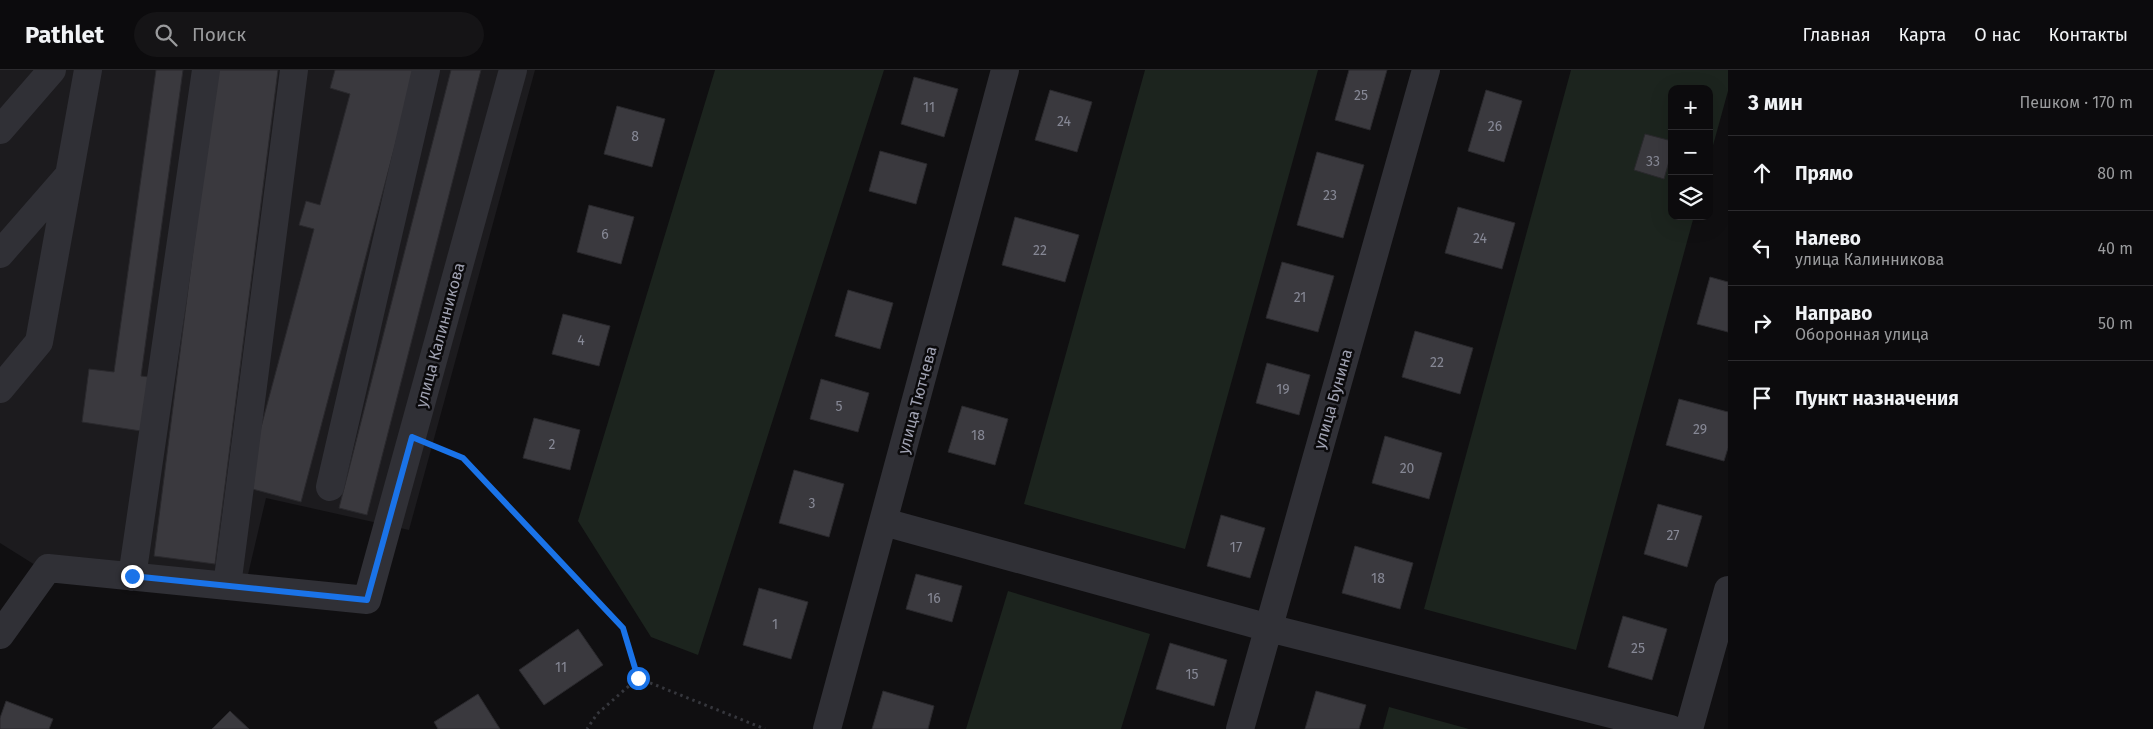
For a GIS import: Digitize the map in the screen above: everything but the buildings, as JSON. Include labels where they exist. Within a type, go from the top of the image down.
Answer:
[{"type":"street","points":[[0,130],[52,70]]},
{"type":"street","points":[[0,390],[39,342],[88,70]]},
{"type":"street","points":[[132,576],[206,70]]},
{"type":"street","points":[[0,635],[48,568],[227,586],[294,70]]},
{"type":"street","points":[[330,487],[426,70]]},
{"type":"street","name":"улица Калинникова","points":[[227,586],[367,600],[513,70]]},
{"type":"street","name":"улица Тютчева","points":[[827,729],[1005,70]]},
{"type":"street","name":"улица Бунина","points":[[1240,729],[1426,70]]},
{"type":"street","points":[[0,254],[69,175]]},
{"type":"street","points":[[884,522],[1269,628],[1670,729]]},
{"type":"street","points":[[1689,729],[1728,590]]},
{"type":"path","points":[[412,437],[463,458],[623,628],[638,678]]},
{"type":"path","points":[[587,729],[597,714],[638,678]]},
{"type":"path","points":[[638,678],[765,729]]},
{"type":"shaded area","points":[[0,70],[535,70],[409,530],[266,498],[242,600],[59,580],[0,543]]},
{"type":"shaded area","points":[[715,70],[884,70],[698,655],[651,637],[578,521]]},
{"type":"shaded area","points":[[1145,70],[1318,70],[1185,549],[1024,504]]},
{"type":"shaded area","points":[[1571,70],[1728,70],[1728,91],[1713,145],[1713,85],[1668,85],[1668,220],[1693,220],[1576,650],[1424,609]]},
{"type":"shaded area","points":[[1008,591],[1150,634],[1121,729],[966,729]]},
{"type":"shaded area","points":[[1389,707],[1469,729],[1383,729]]},
{"type":"route","points":[[132,576],[367,600],[412,437],[463,458],[623,628],[638,678]]}]
